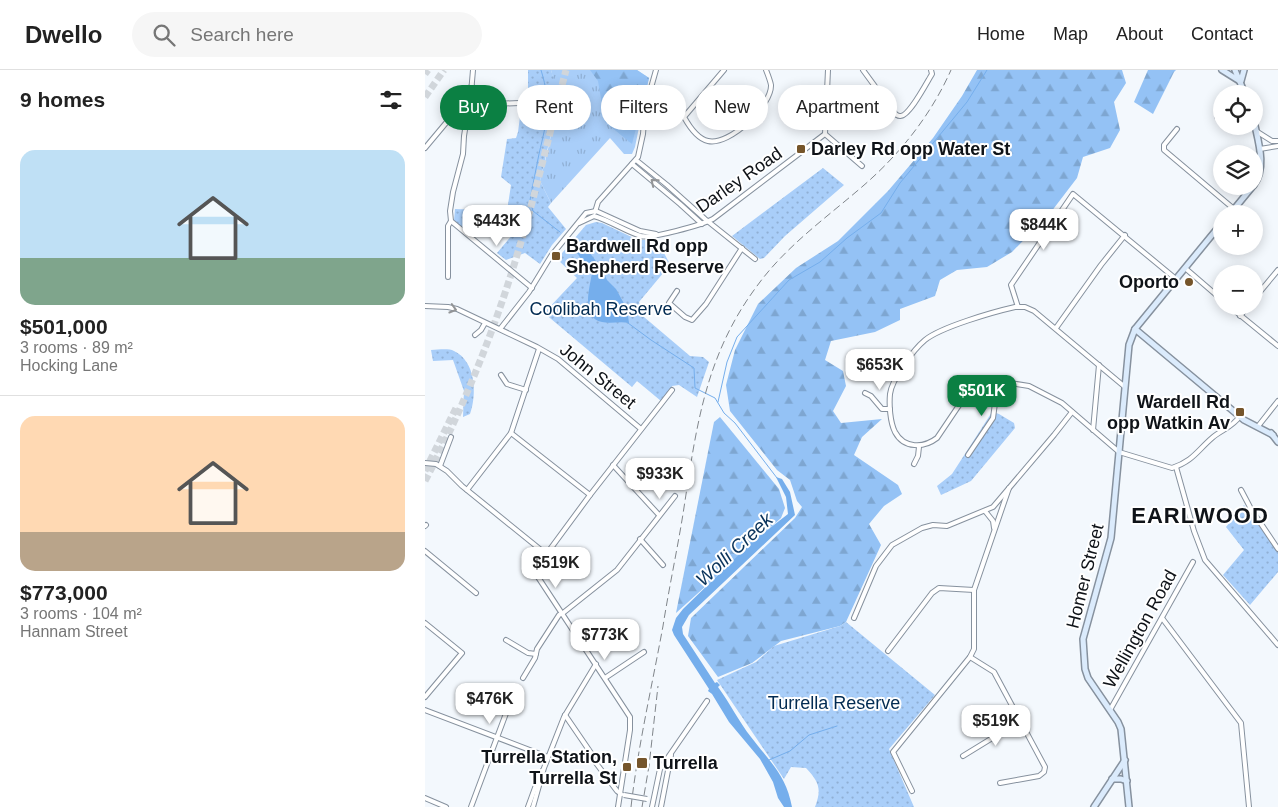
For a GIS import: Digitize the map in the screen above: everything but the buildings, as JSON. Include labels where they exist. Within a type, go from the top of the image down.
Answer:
[{"type":"main road","points":[[1222,70],[1241,81]]},
{"type":"main road","points":[[1235,70],[1242,85]]},
{"type":"main road","points":[[1241,81],[1244,70]]},
{"type":"main road","points":[[1237,205],[1245,195]]},
{"type":"main road","name":"Homer Street","points":[[1129,807],[1121,729],[1111,710],[1087,678],[1083,639],[1111,538],[1129,345],[1135,329],[1213,234]]},
{"type":"main road","points":[[1135,329],[1244,420],[1273,435]]},
{"type":"main road","points":[[1240,416],[1259,425],[1273,435],[1278,442]]},
{"type":"main road","points":[[1093,807],[1125,760]]},
{"type":"main road","points":[[1113,778],[1127,781]]},
{"type":"street","points":[[472,85],[473,70]]},
{"type":"street","points":[[579,223],[595,216],[601,198],[635,160],[641,143],[647,98],[656,70]]},
{"type":"street","points":[[724,70],[684,117],[696,134],[708,141],[725,140],[736,133],[746,125],[767,100],[771,86],[766,70]]},
{"type":"street","points":[[828,70],[825,134],[862,166]]},
{"type":"street","points":[[863,70],[897,116],[905,114],[931,74],[931,70]]},
{"type":"street","points":[[1177,129],[1165,143],[1164,150],[1230,205]]},
{"type":"street","points":[[425,148],[440,130]]},
{"type":"street","points":[[449,277],[448,226],[451,221],[450,211],[463,154],[465,130]]},
{"type":"street","name":"Darley Road","points":[[595,216],[641,236],[651,237],[701,224],[721,214],[825,134]]},
{"type":"street","points":[[1262,135],[1272,141],[1278,140]]},
{"type":"street","points":[[1263,149],[1277,147]]},
{"type":"street","points":[[635,160],[755,259]]},
{"type":"street","points":[[632,164],[701,224]]},
{"type":"street","points":[[1018,307],[1011,285],[1073,194],[1176,279]]},
{"type":"street","points":[[500,329],[532,288],[545,264],[586,213],[596,211],[640,231],[656,235]]},
{"type":"street","points":[[451,221],[532,288]]},
{"type":"street","points":[[1056,328],[1125,235]]},
{"type":"street","points":[[677,291],[669,303],[685,317],[692,320],[706,304],[742,248]]},
{"type":"street","points":[[1185,268],[1213,292]]},
{"type":"street","points":[[1263,289],[1278,270]]},
{"type":"street","name":"John Street","points":[[425,306],[448,307],[479,319],[558,359],[641,429]]},
{"type":"street","points":[[1125,387],[1035,311],[1018,307],[942,330],[924,340],[893,383],[890,395],[890,409],[896,434],[904,441],[919,446],[931,443],[937,438],[965,394],[977,382],[981,380],[998,380],[1029,386],[1062,404],[1119,452],[1172,468],[1195,456],[1213,437],[1233,424],[1240,416]]},
{"type":"street","points":[[1240,316],[1278,346]]},
{"type":"street","points":[[475,335],[485,323]]},
{"type":"street","points":[[467,490],[511,433],[539,349]]},
{"type":"street","points":[[1093,430],[1099,365]]},
{"type":"street","points":[[501,375],[507,384],[526,390]]},
{"type":"street","points":[[968,455],[993,418],[998,380]]},
{"type":"street","points":[[617,807],[622,794],[631,730],[630,717],[534,573],[535,569],[590,495],[672,390]]},
{"type":"street","points":[[865,393],[869,394],[883,409],[890,409]]},
{"type":"street","points":[[1259,425],[1278,401]]},
{"type":"street","points":[[854,618],[876,566],[892,545],[922,528],[933,525],[947,526],[993,507],[1072,412]]},
{"type":"street","points":[[511,433],[590,495]]},
{"type":"street","points":[[440,466],[451,437]]},
{"type":"street","points":[[914,464],[918,456],[919,446]]},
{"type":"street","points":[[425,464],[433,463],[440,466],[546,554]]},
{"type":"street","points":[[613,465],[659,516]]},
{"type":"street","points":[[1176,467],[1200,550],[1205,560],[1278,645]]},
{"type":"street","points":[[912,791],[893,752],[970,658],[974,649],[974,590],[1009,488]]},
{"type":"street","points":[[1241,490],[1251,510],[1278,549]]},
{"type":"street","points":[[523,678],[559,615],[617,570],[675,496]]},
{"type":"street","points":[[985,511],[993,521],[995,530]]},
{"type":"street","points":[[640,540],[663,565]]},
{"type":"street","points":[[425,551],[476,593]]},
{"type":"street","name":"Wellington Road","points":[[1111,710],[1193,562]]},
{"type":"street","points":[[888,650],[932,593],[939,588],[974,590]]},
{"type":"street","points":[[1162,618],[1241,722],[1249,807]]},
{"type":"street","points":[[425,623],[462,653],[425,698]]},
{"type":"street","points":[[507,640],[528,653],[536,654]]},
{"type":"street","points":[[605,678],[644,652]]},
{"type":"street","points":[[970,658],[994,672],[1045,767],[1044,772],[1039,776],[999,783]]},
{"type":"street","points":[[535,806],[548,757],[565,715],[595,664]]},
{"type":"street","points":[[471,807],[514,692]]},
{"type":"street","points":[[652,807],[660,769],[707,701]]},
{"type":"street","points":[[425,710],[548,757]]},
{"type":"street","points":[[565,715],[591,753],[593,759],[622,794],[653,800]]},
{"type":"street","points":[[963,756],[1020,721]]},
{"type":"street","points":[[661,807],[671,753]]},
{"type":"street","points":[[528,807],[540,774],[545,768]]},
{"type":"street","points":[[425,798],[446,807]]},
{"type":"green space","points":[[528,70],[551,70],[554,85],[528,85]]},
{"type":"green space","points":[[551,70],[637,70],[649,78],[648,85],[601,85],[601,130],[638,130],[632,154],[624,154],[610,138],[551,203],[540,181],[552,130],[591,130],[591,85],[554,85]]},
{"type":"green space","points":[[590,70],[637,70],[649,78],[647,85],[601,85],[601,99],[598,81]]},
{"type":"green space","points":[[977,70],[1122,70],[1126,83],[1114,102],[1120,130],[1110,148],[1083,157],[1077,178],[1051,212],[1012,252],[987,267],[957,270],[940,280],[935,296],[900,309],[900,320],[875,332],[831,341],[825,360],[843,371],[846,386],[833,411],[841,423],[882,419],[862,437],[854,455],[898,485],[902,494],[884,506],[869,524],[881,545],[846,622],[840,626],[781,641],[752,663],[718,677],[688,636],[691,618],[795,518],[802,507],[797,501],[790,480],[777,470],[730,411],[726,385],[735,350],[758,304],[796,268],[838,241],[888,191],[933,138],[962,96]]},
{"type":"green space","points":[[1148,70],[1176,70],[1153,114],[1134,102]]},
{"type":"green space","points":[[518,130],[552,130],[540,181],[551,203],[548,207],[566,229],[552,245],[540,264],[525,253],[506,260],[497,253],[513,234],[497,217],[480,217],[470,234],[454,221],[455,209],[507,211],[511,185],[501,177],[507,139],[516,138]]},
{"type":"green space","points":[[615,130],[636,130],[632,144]]},
{"type":"green space","points":[[823,168],[844,185],[785,236],[764,258],[760,259],[732,236]]},
{"type":"green space","name":"Coolibah Reserve","points":[[596,222],[638,240],[657,240],[672,268],[667,273],[664,272],[639,302],[644,317],[690,356],[703,357],[709,362],[697,397],[679,385],[672,386],[661,401],[637,381],[632,387],[544,313],[577,278],[557,259],[586,225]]},
{"type":"green space","points":[[431,350],[452,350],[467,362],[471,370],[474,388],[474,398],[470,414],[463,417],[464,391],[453,360],[433,361]]},
{"type":"green space","points":[[992,412],[1014,423],[1015,428],[971,481],[941,495],[937,486],[952,474]]},
{"type":"green space","points":[[720,417],[779,489],[785,508],[781,518],[676,613],[714,422]]},
{"type":"green space","points":[[1244,505],[1278,552],[1278,572],[1250,605],[1223,575],[1244,550],[1226,527]]},
{"type":"green space","name":"Turrella Reserve","points":[[846,622],[935,695],[889,749],[914,807],[815,807],[819,790],[810,773],[806,768],[791,767],[784,779],[717,680],[756,662],[774,646],[840,626]]},
{"type":"shaded area","points":[[579,244],[589,252],[602,269],[607,280],[616,289],[627,309],[629,323],[602,322],[595,319],[591,314],[588,293],[592,273],[578,254],[575,246]]},
{"type":"shaded area","points":[[776,477],[782,479],[790,492],[795,515],[689,615],[682,627],[683,634],[715,683],[717,682],[720,685],[718,687],[742,725],[781,777],[786,786],[792,807],[784,807],[760,759],[729,722],[712,694],[708,691],[709,689],[672,630],[676,618],[683,609],[752,542],[788,514],[786,497]]},
{"type":"waterway","points":[[541,70],[546,93],[547,112],[530,200],[533,211],[560,232]]},
{"type":"waterway","name":"Wolli Creek","points":[[718,402],[727,362],[737,337],[789,280],[820,262],[847,238],[881,213],[900,183],[967,102],[987,70]]},
{"type":"waterway","points":[[628,323],[694,368],[695,388],[715,398],[724,413],[735,423],[777,478]]},
{"type":"waterway","points":[[769,760],[790,751],[809,735],[837,726]]},
{"type":"tunnel","points":[[425,74],[428,70]]},
{"type":"tunnel","points":[[425,97],[444,70]]},
{"type":"tunnel","points":[[425,481],[469,387],[489,339],[506,290],[531,208],[566,70]]},
{"type":"tunnel","points":[[425,471],[457,406]]},
{"type":"railway","points":[[631,807],[641,739],[681,528],[698,424],[705,395],[725,340],[739,313],[768,272],[807,233],[877,174],[902,147],[934,103],[951,70]]},
{"type":"railway","points":[[642,807],[649,766],[658,686]]},
{"type":"place","name":"Darley Rd opp Water St","points":[[801,149]]},
{"type":"place","name":"Bardwell Rd opp Shepherd Reserve","points":[[556,256]]},
{"type":"place","name":"Oporto","points":[[1189,282]]},
{"type":"place","name":"Wardell Rd opp Watkin Av","points":[[1240,412]]},
{"type":"place","name":"Turrella","points":[[642,763]]},
{"type":"place","name":"Turrella Station, Turrella St","points":[[627,767]]},
{"type":"district","name":"EARLWOOD","points":[[1200,515]]}]
